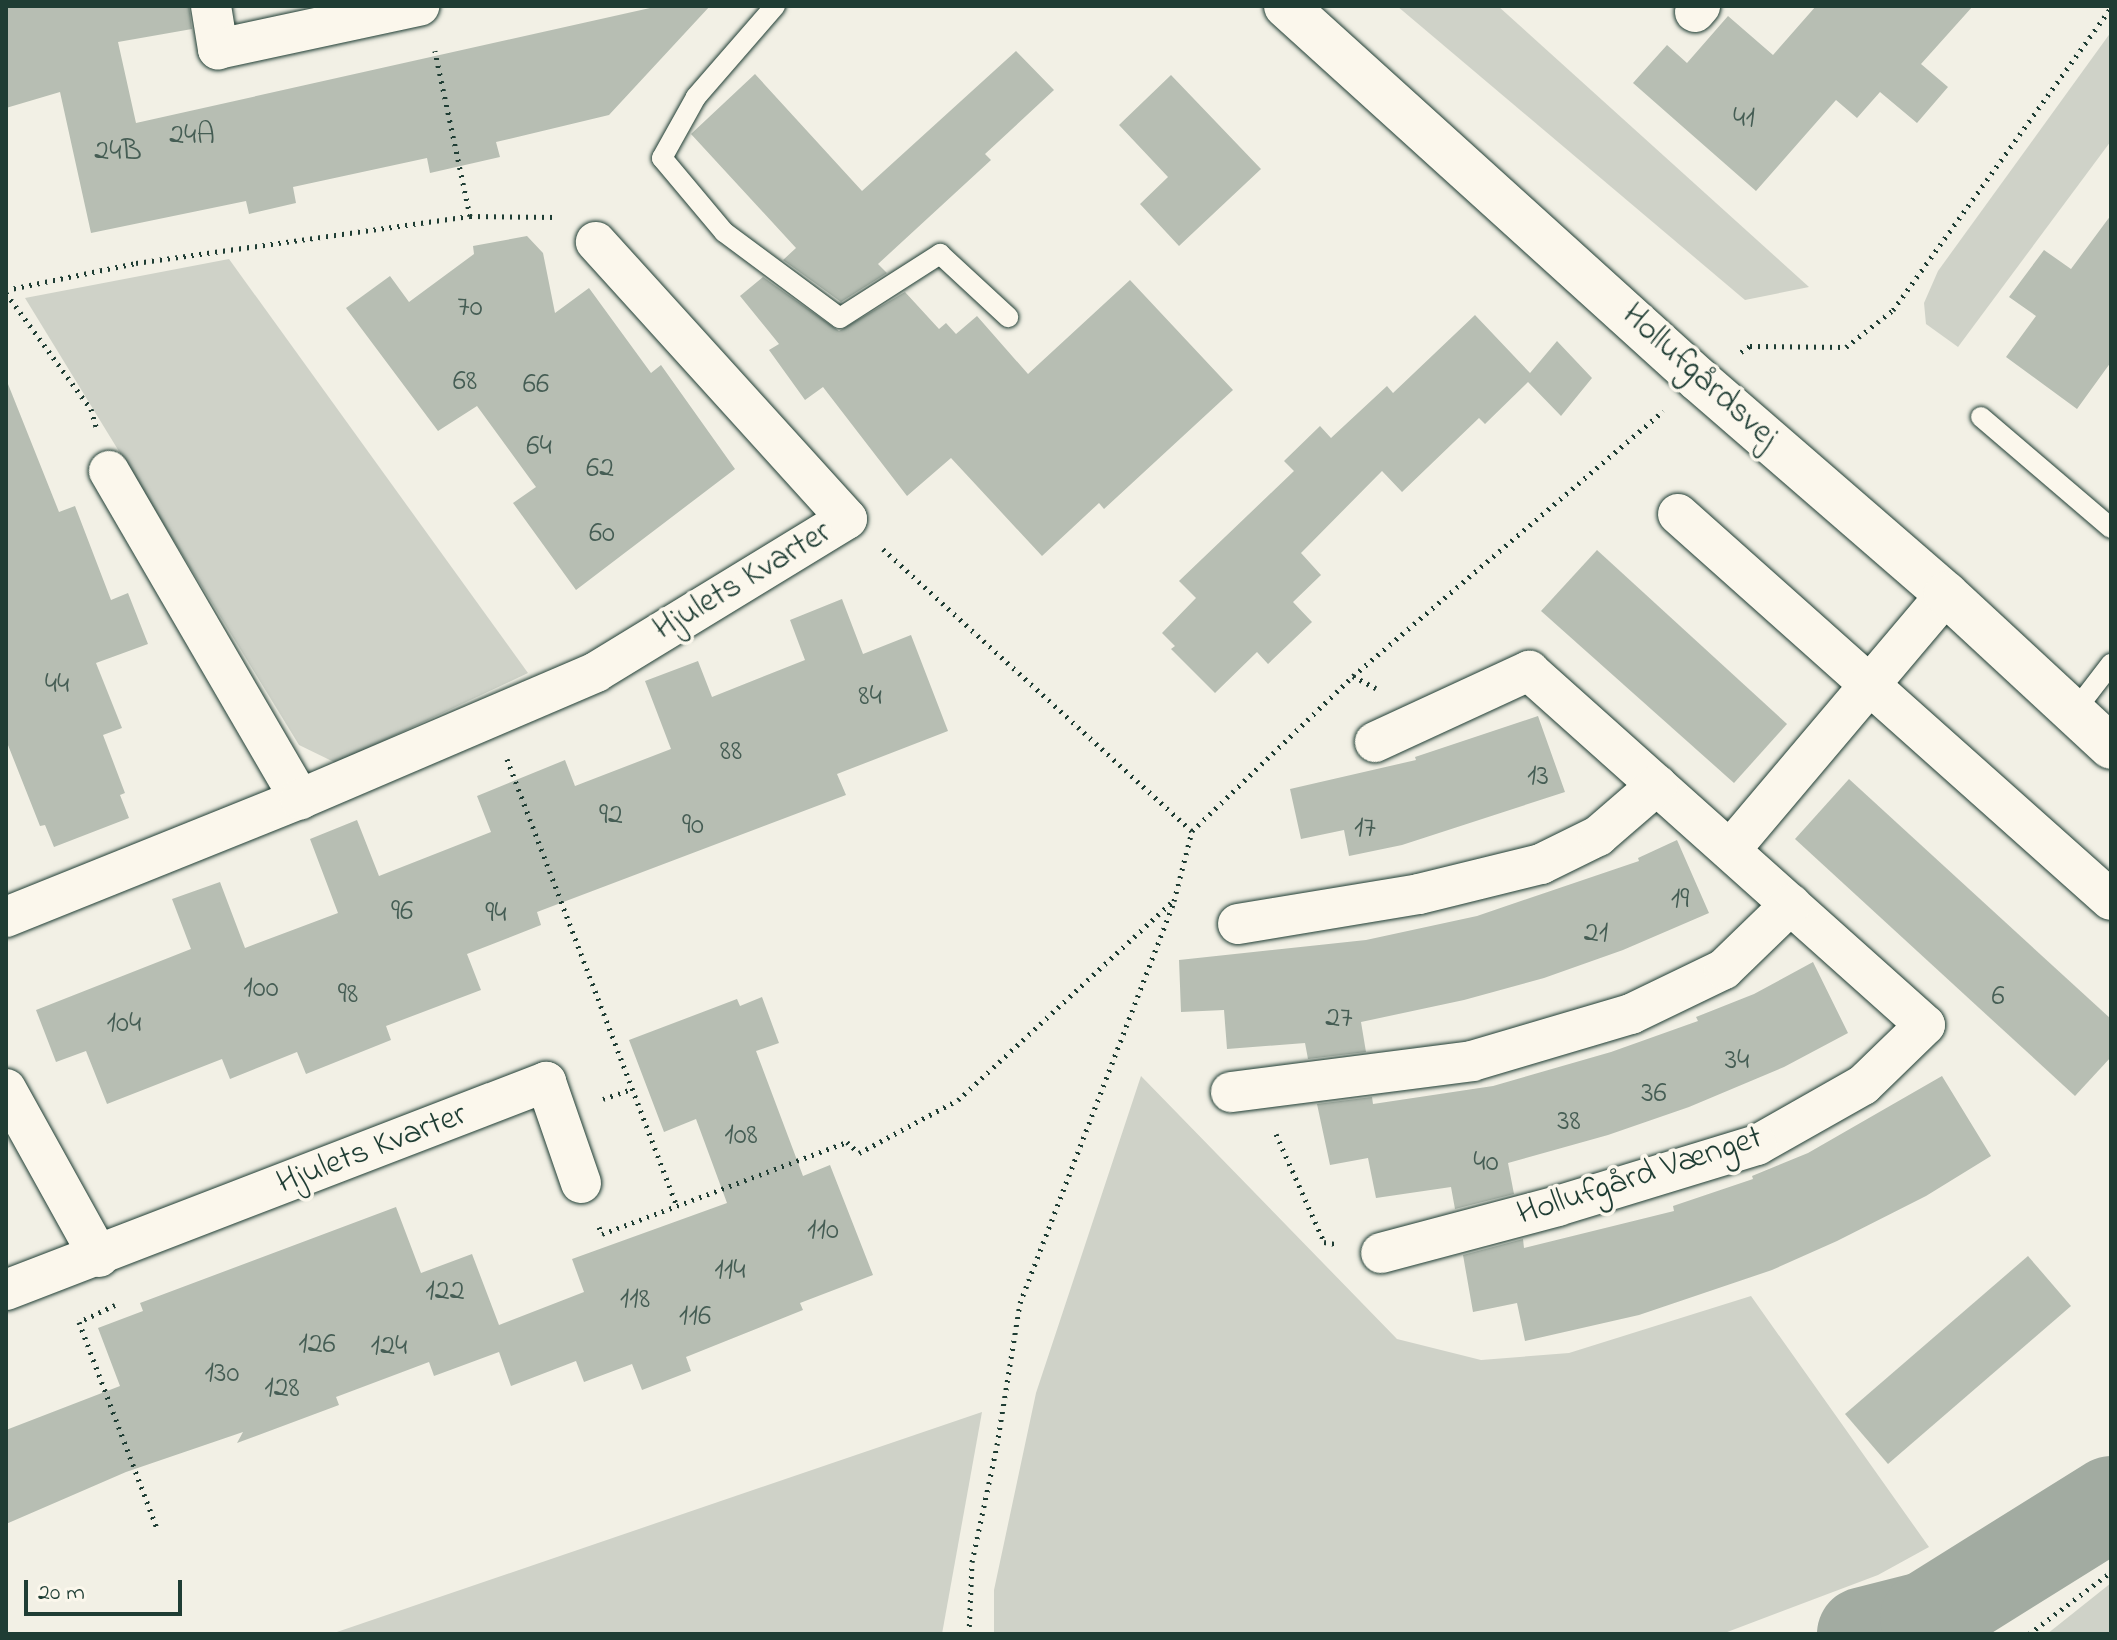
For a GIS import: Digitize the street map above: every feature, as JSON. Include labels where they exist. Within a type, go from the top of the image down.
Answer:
[{"type":"street","points":[[211,6],[218,49],[425,21]]},
{"type":"street","name":"Hollufgårdsvej","points":[[1286,6],[1699,380],[1946,594],[2111,747]]},
{"type":"street","name":"Hjulets Kvarter","points":[[6,917],[300,799],[596,672],[847,519],[596,242]]},
{"type":"street","points":[[109,471],[300,799]]},
{"type":"street","points":[[1678,514],[2111,900]]},
{"type":"street","points":[[1730,850],[1946,594]]},
{"type":"street","name":"Hollufgård Vænget","points":[[1375,742],[1529,671],[1925,1025],[1863,1085],[1757,1145],[1558,1206],[1381,1253]]},
{"type":"street","points":[[1238,924],[1419,894],[1541,864],[1598,836],[1657,785]]},
{"type":"street","points":[[1244,1090],[1472,1061],[1631,1014],[1724,969],[1791,904]]},
{"type":"street","name":"Hjulets Kvarter","points":[[6,1290],[99,1257],[546,1082],[581,1183]]},
{"type":"street","points":[[6,1089],[99,1257]]},
{"type":"lane","points":[[775,6],[696,97],[662,158],[724,232],[840,318],[940,254],[1008,317]]},
{"type":"lane","points":[[1981,417],[2111,528]]},
{"type":"lane","points":[[2074,712],[2111,664]]},
{"type":"path","points":[[969,1634],[972,1562],[997,1445],[1020,1303],[1174,901],[1192,831],[1353,676],[1699,380],[1750,346],[1846,347],[1893,310],[2111,8]]},
{"type":"path","points":[[425,21],[470,216]]},
{"type":"path","points":[[109,471],[91,409],[6,291],[136,263],[470,216],[564,217],[596,242]]},
{"type":"path","points":[[847,519],[903,565],[1192,831]]},
{"type":"path","points":[[491,717],[676,1205]]},
{"type":"path","points":[[581,1183],[602,1234],[847,1142],[859,1153],[958,1100],[1174,901]]},
{"type":"path","points":[[1244,1090],[1324,1242],[1381,1253]]},
{"type":"path","points":[[99,1257],[121,1302],[79,1322],[157,1528]]},
{"type":"path","points":[[2029,1634],[2111,1572]]},
{"type":"shaded area","points":[[1397,6],[1498,6],[1809,287],[1745,300]]},
{"type":"shaded area","points":[[2111,32],[2111,141],[1958,347],[1926,324],[1924,303],[1938,271]]},
{"type":"shaded area","points":[[229,259],[528,673],[336,763],[299,745],[25,298]]},
{"type":"shaded area","points":[[1141,1076],[1397,1339],[1481,1360],[1569,1353],[1751,1296],[1929,1547],[1878,1575],[1722,1634],[994,1634],[994,1590],[1036,1393]]},
{"type":"shaded area","points":[[982,1412],[942,1634],[331,1634]]},
{"type":"shaded area","points":[[2111,1583],[2111,1634],[2047,1634]]},
{"type":"building","points":[[6,6],[189,6],[192,29],[118,42],[136,123],[659,6],[710,6],[609,115],[496,142],[500,157],[430,173],[427,158],[293,187],[296,203],[249,214],[246,201],[91,233],[60,92],[6,108]]},
{"type":"building","points":[[1816,6],[1973,6],[1921,64],[1948,87],[1917,123],[1880,92],[1857,118],[1836,100],[1756,191],[1633,83],[1667,45],[1687,63],[1728,16],[1773,55]]},
{"type":"building","points":[[1016,51],[1054,90],[985,154],[991,160],[878,264],[887,273],[841,302],[783,260],[796,248],[691,134],[755,74],[862,191]]},
{"type":"building","points":[[1171,75],[1261,169],[1179,246],[1140,204],[1168,177],[1119,125]]},
{"type":"building","points":[[2111,215],[2111,362],[2077,409],[2006,357],[2036,316],[2009,297],[2044,250],[2071,269]]},
{"type":"building","points":[[527,236],[543,253],[555,313],[589,288],[651,373],[661,365],[735,469],[576,590],[513,503],[536,487],[477,406],[438,431],[346,308],[390,276],[409,302],[474,254],[473,246]]},
{"type":"building","points":[[763,277],[839,331],[905,292],[939,329],[946,323],[956,334],[977,316],[1028,374],[1130,280],[1233,390],[1104,509],[1099,503],[1042,556],[951,458],[907,496],[823,387],[805,400],[769,350],[779,344],[740,296]]},
{"type":"building","points":[[1475,315],[1530,373],[1557,341],[1592,378],[1561,416],[1528,382],[1485,424],[1479,418],[1402,492],[1382,471],[1301,553],[1321,575],[1293,602],[1312,622],[1268,664],[1257,652],[1215,693],[1171,649],[1175,646],[1162,633],[1196,598],[1179,581],[1294,471],[1284,461],[1320,426],[1331,438],[1387,386],[1393,393]]},
{"type":"building","points":[[8,384],[59,512],[75,506],[111,600],[128,593],[148,644],[96,663],[122,728],[103,735],[125,793],[120,795],[129,818],[54,847],[45,825],[40,826],[6,740]]},
{"type":"building","points":[[1597,550],[1787,724],[1734,783],[1541,611]]},
{"type":"building","points":[[842,599],[863,654],[911,635],[948,731],[837,774],[846,795],[537,912],[541,925],[467,954],[481,990],[386,1026],[391,1040],[306,1074],[297,1052],[230,1079],[222,1059],[107,1104],[86,1051],[56,1062],[36,1010],[191,949],[172,899],[220,882],[245,948],[338,913],[310,839],[357,820],[379,876],[491,832],[477,796],[565,760],[575,786],[671,749],[645,681],[698,661],[712,697],[805,660],[790,620]]},
{"type":"building","points":[[1538,716],[1565,792],[1402,845],[1349,856],[1344,830],[1301,839],[1290,789],[1416,760],[1415,757]]},
{"type":"building","points":[[1849,779],[2111,1019],[2111,1057],[2075,1096],[1795,839]]},
{"type":"building","points":[[1677,840],[1709,913],[1623,950],[1544,978],[1464,1000],[1361,1022],[1366,1052],[1308,1059],[1305,1043],[1227,1049],[1224,1010],[1181,1012],[1179,960],[1366,940],[1477,916],[1639,861],[1638,858]]},
{"type":"building","points":[[1813,962],[1848,1033],[1784,1067],[1689,1107],[1608,1135],[1508,1163],[1514,1194],[1455,1209],[1451,1187],[1376,1198],[1368,1158],[1330,1165],[1317,1104],[1372,1097],[1373,1104],[1493,1086],[1611,1052],[1698,1021],[1696,1017],[1754,994]]},
{"type":"building","points":[[762,997],[779,1043],[756,1051],[803,1176],[830,1165],[873,1275],[800,1303],[803,1310],[686,1357],[691,1371],[642,1390],[632,1364],[584,1382],[576,1361],[511,1386],[499,1352],[434,1376],[429,1362],[336,1397],[339,1405],[237,1443],[243,1432],[126,1472],[6,1524],[6,1430],[120,1386],[98,1328],[143,1311],[140,1303],[396,1207],[421,1273],[472,1254],[499,1325],[584,1292],[572,1259],[727,1203],[696,1119],[664,1132],[629,1040],[737,999],[740,1006]]},
{"type":"building","points":[[1942,1076],[1991,1156],[1926,1196],[1837,1241],[1772,1270],[1639,1315],[1525,1341],[1517,1303],[1473,1312],[1463,1255],[1523,1239],[1524,1248],[1674,1211],[1673,1206],[1753,1179],[1752,1176],[1808,1153]]},
{"type":"building","points":[[2028,1256],[2071,1306],[1888,1464],[1845,1414]]},
{"type":"waterway","points":[[1864,1634],[1927,1618],[2111,1503]]}]
